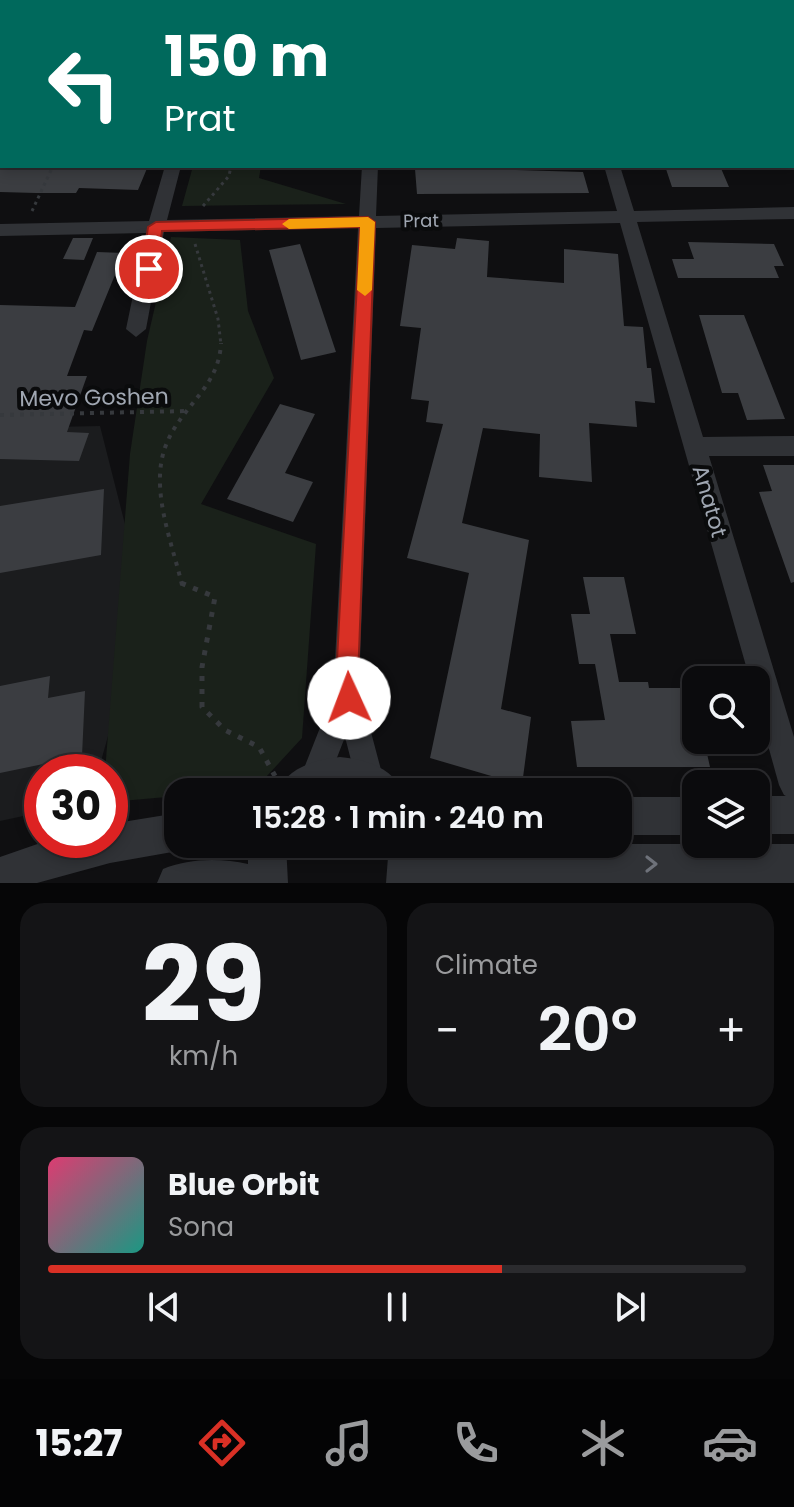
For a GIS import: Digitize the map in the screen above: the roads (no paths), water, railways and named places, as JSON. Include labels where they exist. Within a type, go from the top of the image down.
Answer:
[{"type":"street","points":[[136,329],[149,275],[149,254],[172,168]]},
{"type":"street","points":[[370,168],[347,679],[351,718],[374,778]]},
{"type":"street","name":"Anatot","points":[[613,168],[794,785]]},
{"type":"street","name":"Prat","points":[[0,230],[794,213]]},
{"type":"street","points":[[695,447],[794,446]]},
{"type":"street","points":[[300,778],[339,715],[347,679]]},
{"type":"street","points":[[324,778],[342,774],[354,778]]},
{"type":"street","points":[[770,815],[794,815]]},
{"type":"street","points":[[632,816],[682,816]]},
{"type":"street","points":[[0,877],[49,858],[130,837],[164,833]]},
{"type":"street","points":[[267,858],[268,883]]},
{"type":"street","points":[[407,858],[406,883],[429,876],[526,876],[608,864],[794,864]]},
{"type":"street","points":[[177,883],[207,880],[245,883]]}]
